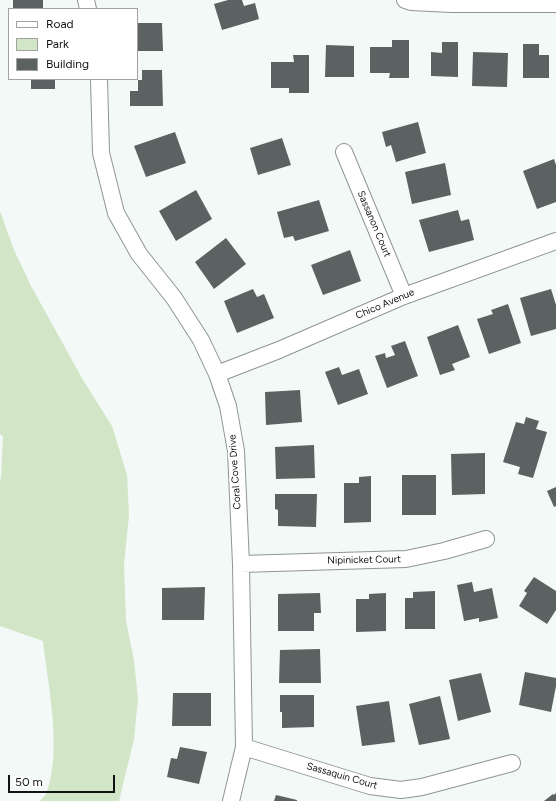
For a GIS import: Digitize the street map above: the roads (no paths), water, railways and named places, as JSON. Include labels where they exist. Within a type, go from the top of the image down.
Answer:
[{"type":"street","points":[[405,0],[411,2],[452,4],[556,4]]},
{"type":"street","name":"Coral Cove Drive","points":[[99,80],[100,153],[116,213],[139,254],[174,298],[201,340],[217,374],[228,406],[236,451],[241,564],[244,747],[231,801]]},
{"type":"street","name":"Sassanon Court","points":[[344,152],[404,296]]},
{"type":"street","name":"Chico Avenue","points":[[217,374],[279,350],[404,296],[556,241]]},
{"type":"street","name":"Nipinicket Court","points":[[241,564],[406,559],[444,551],[486,539]]},
{"type":"street","name":"Sassaquin Court","points":[[244,747],[370,786],[401,790],[422,787],[512,763]]}]
